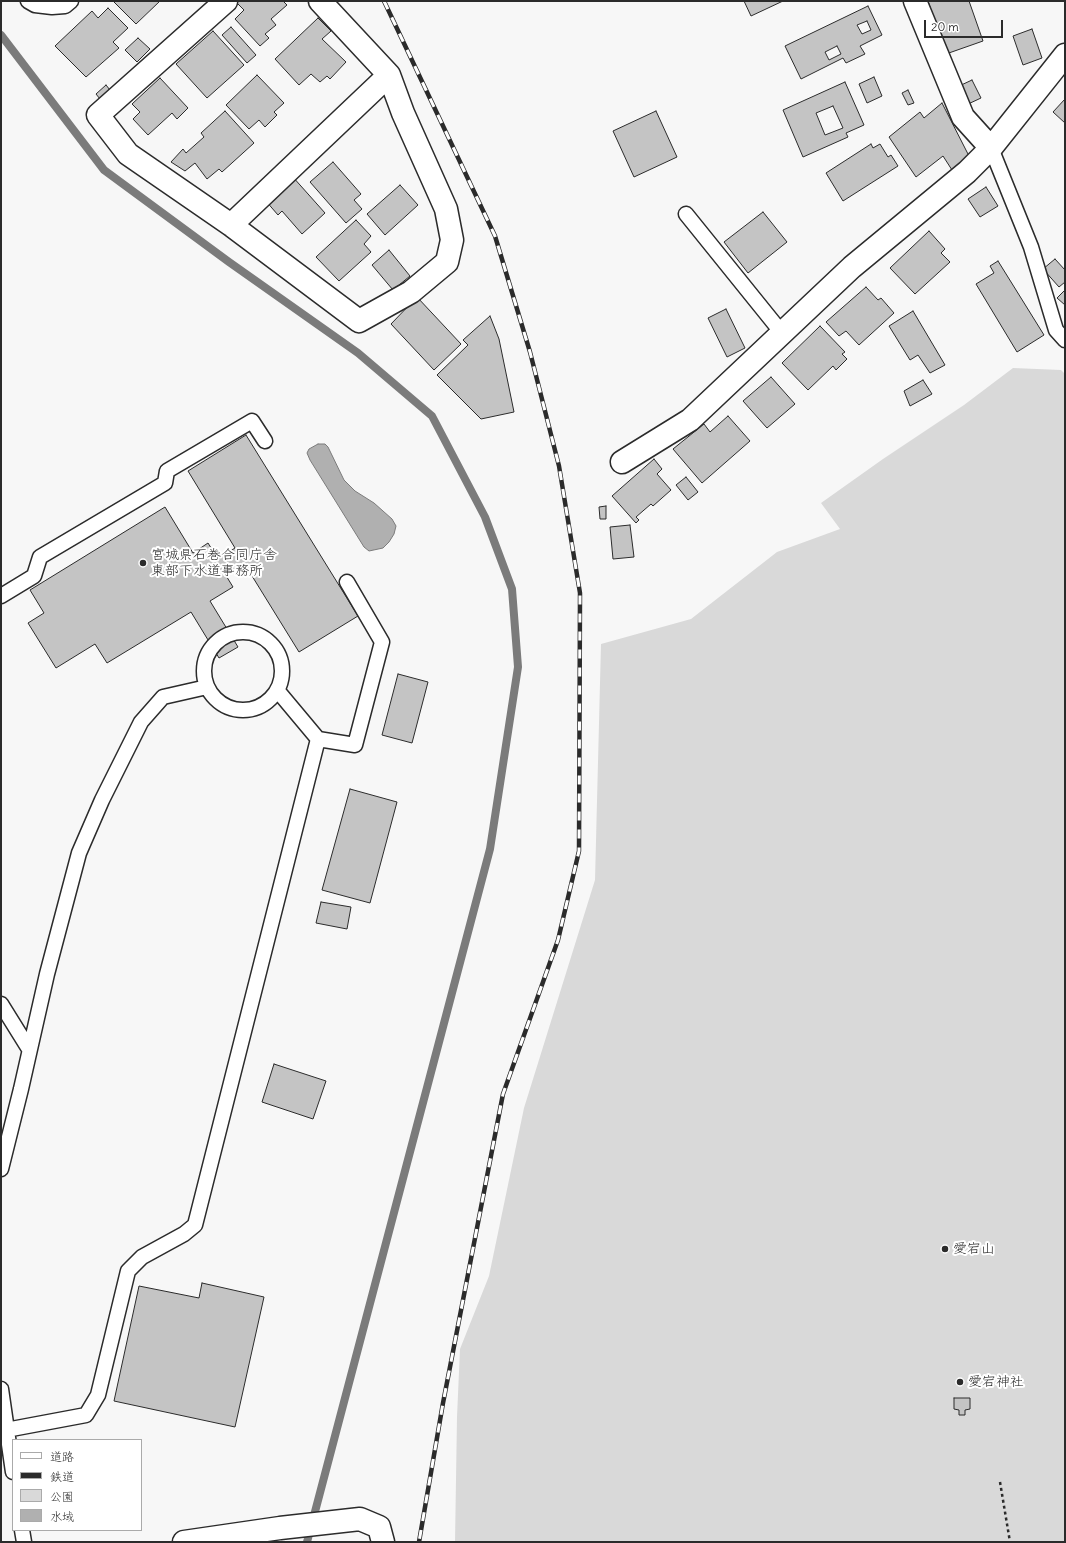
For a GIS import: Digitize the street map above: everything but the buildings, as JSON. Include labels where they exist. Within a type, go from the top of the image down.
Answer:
[{"type":"street","points":[[226,1],[98,115],[128,154],[231,225],[360,321],[411,292],[447,262],[452,240],[446,209],[403,113],[389,75],[320,1]]},
{"type":"street","points":[[915,1],[963,117],[991,148]]},
{"type":"street","points":[[622,462],[690,420],[852,267],[967,172],[991,148],[1065,55]]},
{"type":"street","points":[[231,225],[389,75]]},
{"type":"street","points":[[184,1542],[280,1528],[360,1519],[379,1527],[383,1542]]},
{"type":"lane","points":[[28,1],[35,6],[52,7],[65,6],[71,1]]},
{"type":"lane","points":[[991,148],[1031,247],[1056,330],[1065,340]]},
{"type":"lane","points":[[686,214],[782,333]]},
{"type":"lane","points":[[1,596],[34,576],[40,557],[165,483],[167,471],[245,425],[252,421],[265,441]]},
{"type":"lane","points":[[278,690],[318,739],[355,745],[382,642],[347,582]]},
{"type":"lane","points":[[244,632],[257,634],[268,640],[276,649],[282,660],[283,672],[278,690],[266,704],[254,709],[242,711],[230,708],[219,702],[210,694],[203,670],[206,658],[212,647],[221,639],[232,634],[244,632]]},
{"type":"lane","points":[[1,1169],[47,974],[79,853],[102,800],[141,722],[163,697],[207,687]]},
{"type":"lane","points":[[6,1430],[86,1415],[98,1395],[128,1271],[142,1257],[184,1234],[195,1226],[318,739]]},
{"type":"lane","points":[[1,1004],[29,1049]]},
{"type":"lane","points":[[1,1389],[12,1466]]},
{"type":"lane","points":[[22,1531],[24,1542]]},
{"type":"path","points":[[1000,1482],[1010,1542]]},
{"type":"green space","points":[[1013,368],[1061,370],[1065,374],[1065,1542],[455,1542],[457,1417],[460,1349],[489,1276],[524,1108],[595,880],[601,644],[691,619],[777,552],[840,529],[821,503],[883,459],[964,405]]},
{"type":"water","points":[[318,444],[325,444],[328,447],[344,480],[355,491],[374,503],[392,519],[396,526],[394,534],[383,548],[369,551],[364,547],[310,460],[307,453],[309,449]]},
{"type":"waterway","points":[[1,35],[104,170],[229,262],[358,353],[432,416],[485,517],[512,589],[518,667],[490,849],[307,1542]]},
{"type":"railway","points":[[384,1],[495,236],[530,352],[559,466],[580,593],[579,851],[558,940],[503,1094],[443,1403],[419,1542]]},
{"type":"place","name":"宮城県石巻合同庁舎 東部下水道事務所","points":[[143,563]]},
{"type":"place","name":"愛宕山","points":[[945,1249]]},
{"type":"place","name":"愛宕神社","points":[[960,1382]]}]
